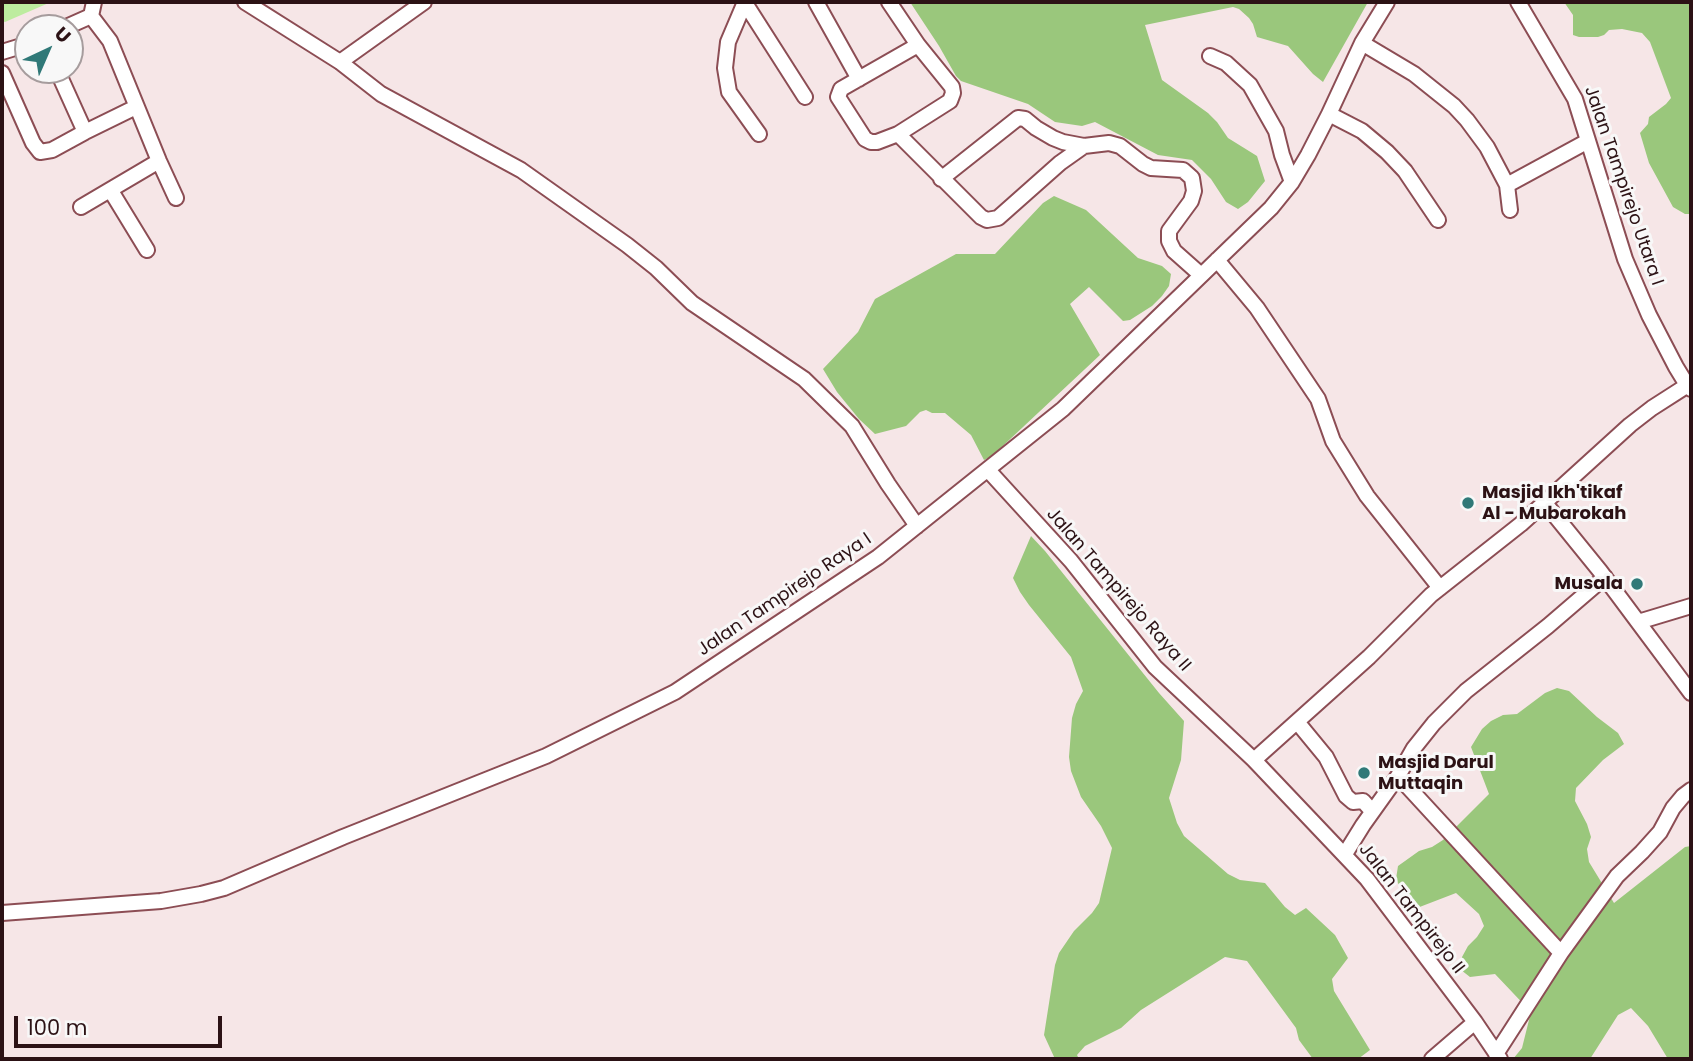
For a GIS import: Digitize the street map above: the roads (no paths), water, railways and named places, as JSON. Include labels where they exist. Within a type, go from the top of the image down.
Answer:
[{"type":"street","points":[[245,2],[340,62],[381,94],[521,170],[627,245],[656,268],[692,303],[804,379],[852,426],[917,526]]},
{"type":"street","points":[[340,62],[424,2]]},
{"type":"street","points":[[816,2],[859,79]]},
{"type":"street","points":[[889,2],[918,45],[952,87],[952,97],[950,101],[898,134],[877,142],[865,139],[838,97],[841,89],[918,45]]},
{"type":"street","name":"Jalan Tampirejo Raya I","points":[[2,913],[161,901],[224,888],[546,756],[675,692],[878,556],[1063,410],[1271,208],[1292,182],[1329,114],[1362,43],[1387,2]]},
{"type":"street","name":"Jalan Tampirejo Utara I","points":[[1518,2],[1575,99],[1625,259],[1649,315],[1690,385]]},
{"type":"street","points":[[745,3],[805,97]]},
{"type":"street","points":[[745,3],[728,42],[725,68],[729,92],[759,134]]},
{"type":"street","points":[[92,9],[110,41],[176,198]]},
{"type":"street","points":[[1362,43],[1414,74],[1454,106],[1487,147],[1507,185],[1510,210]]},
{"type":"street","points":[[1210,56],[1226,63],[1250,85],[1276,131],[1292,182]]},
{"type":"street","points":[[2,73],[37,151],[40,152],[52,150],[136,107]]},
{"type":"street","points":[[63,84],[85,132]]},
{"type":"street","points":[[1329,114],[1362,131],[1387,152],[1405,171],[1438,220]]},
{"type":"street","points":[[941,179],[1018,118],[1025,119],[1052,138],[1063,142],[1084,145],[1110,143],[1120,146],[1151,168],[1183,170],[1192,178],[1194,191],[1191,201],[1169,231],[1169,241],[1174,251],[1200,275]]},
{"type":"street","points":[[898,134],[941,179],[987,220],[998,218],[1084,145]]},
{"type":"street","points":[[1507,185],[1588,141]]},
{"type":"street","points":[[81,207],[159,162]]},
{"type":"street","points":[[111,191],[146,250]]},
{"type":"street","points":[[1217,260],[1257,308],[1318,398],[1334,441],[1367,496],[1440,588]]},
{"type":"street","points":[[1254,760],[1369,657],[1440,588],[1521,524],[1630,425],[1690,385]]},
{"type":"street","name":"Jalan Tampirejo Raya II","points":[[988,470],[1071,561],[1155,667],[1254,760]]},
{"type":"street","points":[[1544,502],[1605,577],[1691,693]]},
{"type":"street","points":[[1345,854],[1414,748],[1434,723],[1466,691],[1605,577]]},
{"type":"street","points":[[1638,622],[1691,606]]},
{"type":"street","points":[[1297,723],[1326,757],[1346,796],[1353,802],[1363,801],[1372,811]]},
{"type":"street","name":"Jalan Tampirejo II","points":[[1254,760],[1367,879],[1475,1022],[1498,1057]]},
{"type":"street","points":[[1398,776],[1561,953]]},
{"type":"street","points":[[1498,1057],[1561,953],[1618,876],[1660,832],[1673,808],[1691,790]]},
{"type":"street","points":[[1432,1059],[1475,1022]]},
{"type":"place","name":"Masjid Ikh'tikaf Al - Mubarokah","points":[[1468,503]]},
{"type":"place","name":"Musala","points":[[1637,584]]},
{"type":"place","name":"Masjid Darul Muttaqin","points":[[1364,773]]}]
